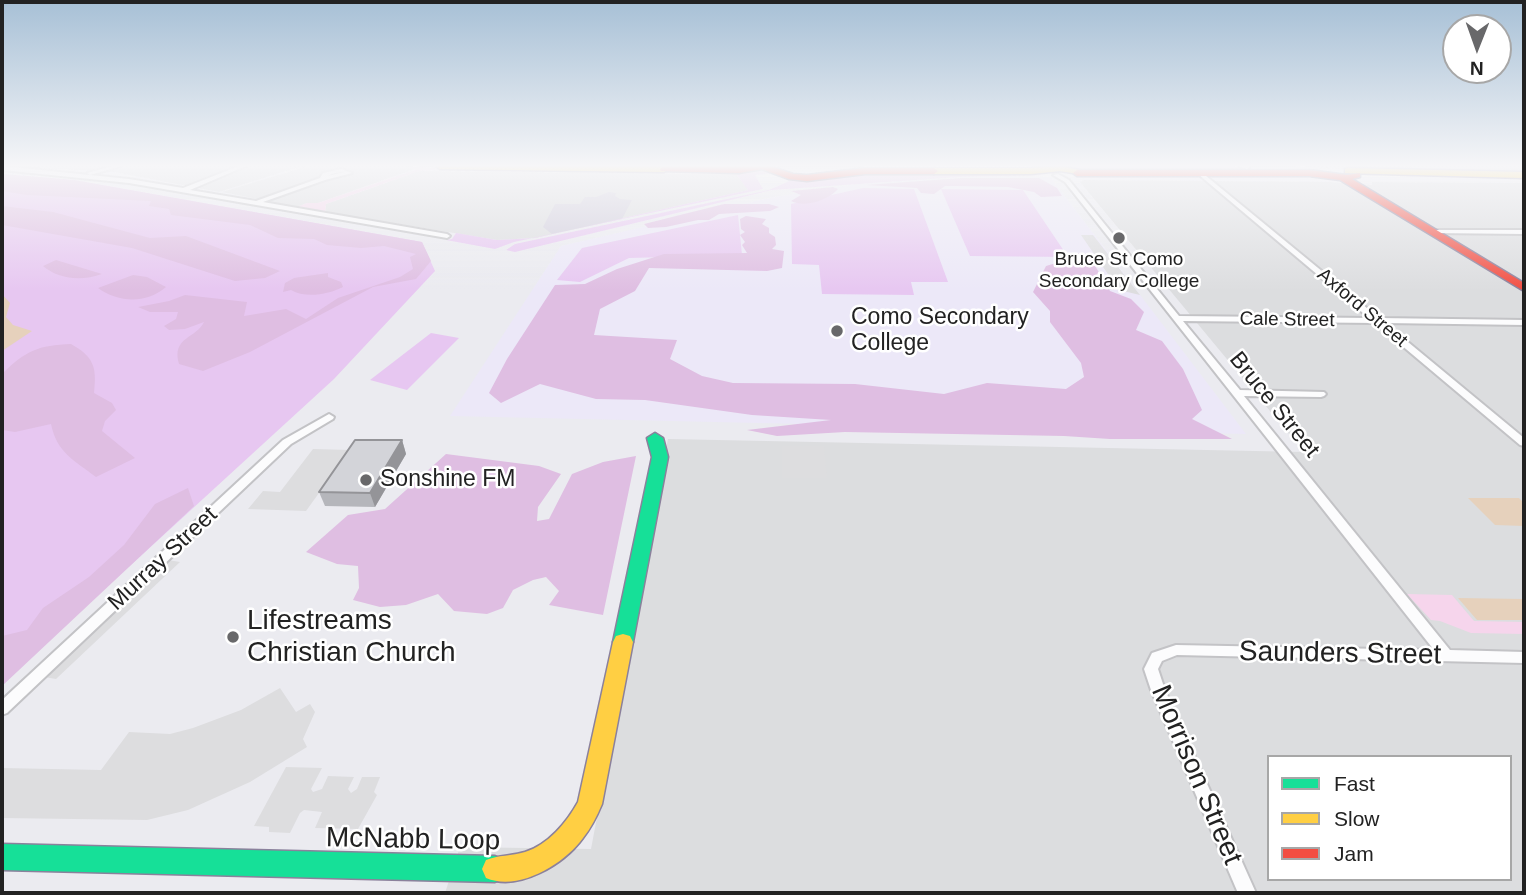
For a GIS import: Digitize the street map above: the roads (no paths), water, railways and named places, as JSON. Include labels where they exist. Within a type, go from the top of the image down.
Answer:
[{"type":"street","points":[[284,208],[447,236]]},
{"type":"street","name":"Bruce Street","points":[[1090,208],[1447,656]]},
{"type":"street","name":"Axford Street","points":[[1242,208],[1524,443]]},
{"type":"street","points":[[1396,208],[1524,288]]},
{"type":"street","points":[[1433,231],[1524,232]]},
{"type":"street","name":"Cale Street","points":[[1176,318],[1524,322]]},
{"type":"street","points":[[1236,393],[1321,394]]},
{"type":"street","name":"Murray Street","points":[[2,709],[287,442],[329,417]]},
{"type":"street","name":"McNabb Loop","points":[[2,857],[503,869],[532,863],[555,851],[579,827],[590,804],[660,457],[655,438]]},
{"type":"street","name":"Saunders Street","points":[[1157,657],[1176,650],[1524,657]]},
{"type":"street","name":"Morrison Street","points":[[1157,657],[1151,669],[1158,690],[1247,893]]},
{"type":"place","name":"Bruce St Como Secondary College","points":[[1119,238]]},
{"type":"place","name":"Como Secondary College","points":[[837,331]]},
{"type":"place","name":"Sonshine FM","points":[[366,480]]},
{"type":"place","name":"Lifestreams Christian Church","points":[[233,637]]}]
